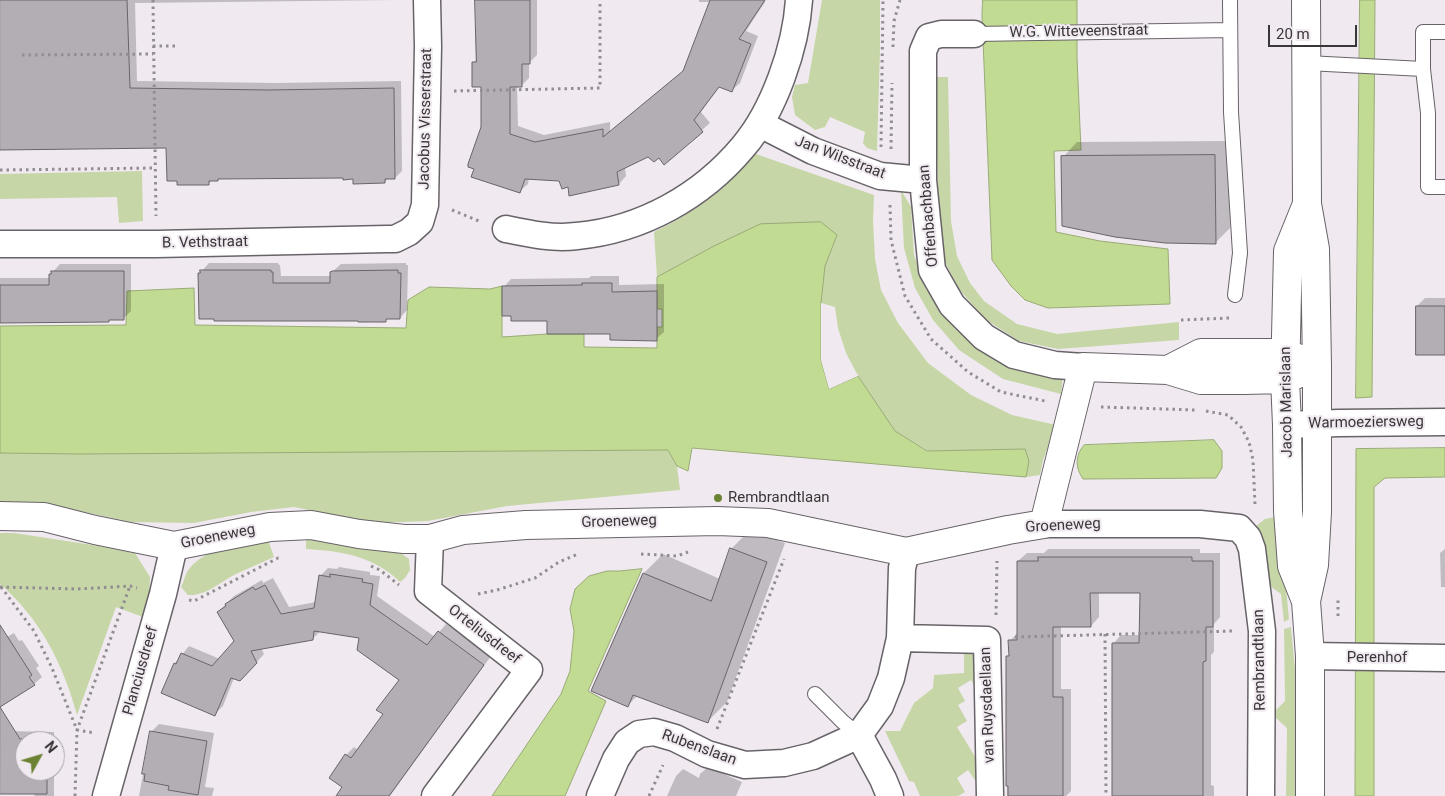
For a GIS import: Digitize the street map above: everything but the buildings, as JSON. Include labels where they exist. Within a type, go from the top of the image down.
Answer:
[{"type":"street","name":"Jacobus Visserstraat","points":[[409,232],[420,222],[425,205],[426,0]]},
{"type":"street","points":[[506,230],[547,237],[576,236],[613,231],[664,212],[705,185],[744,147],[760,124],[783,75],[798,21],[799,0]]},
{"type":"street","name":"Jacob Marislaan","points":[[1306,0],[1307,204],[1315,249],[1317,366],[1317,512],[1314,566],[1306,601],[1310,656],[1310,796]]},
{"type":"street","name":"W.G. Witteveenstraat","points":[[929,37],[940,34],[974,34]]},
{"type":"street","name":"Offenbachbaan","points":[[929,37],[923,51],[923,180],[932,270],[952,305],[984,337],[1014,355],[1055,365],[1168,370],[1200,380],[1285,379],[1317,366]]},
{"type":"street","name":"Jan Wilsstraat","points":[[760,124],[813,151],[880,176],[923,180]]},
{"type":"street","name":"Jacob Marislaan","points":[[1306,601],[1292,566],[1288,511],[1285,352],[1288,251],[1307,204]]},
{"type":"street","name":"B. Vethstraat","points":[[0,244],[157,244],[395,239],[409,232]]},
{"type":"street","points":[[1168,370],[1200,353],[1285,352],[1317,366]]},
{"type":"street","points":[[1044,524],[1083,367]]},
{"type":"street","name":"Warmoeziersweg","points":[[1287,425],[1445,422]]},
{"type":"street","name":"Groeneweg","points":[[0,516],[44,517],[95,530],[174,546],[270,526],[311,525],[359,534],[404,539],[430,538],[463,530],[526,525],[718,521],[768,523],[906,552],[1044,524],[1200,524],[1247,520]]},
{"type":"street","name":"Rembrandtlaan","points":[[1247,520],[1262,631],[1261,796]]},
{"type":"street","points":[[428,590],[430,538]]},
{"type":"street","name":"Planciusdreef","points":[[106,796],[163,594],[174,546]]},
{"type":"street","points":[[890,796],[883,778],[859,735],[880,706],[891,678],[900,638],[902,568],[906,552]]},
{"type":"street","name":"Orteliusdreef","points":[[428,590],[529,670],[435,796]]},
{"type":"street","name":"van Ruysdaellaan","points":[[900,638],[987,640],[990,796]]},
{"type":"street","name":"Perenhof","points":[[1310,656],[1445,658]]},
{"type":"street","name":"Rubenslaan","points":[[600,796],[616,759],[627,742],[639,734],[654,732],[675,738],[706,754],[746,765],[784,763],[813,756],[859,735]]},
{"type":"lane","points":[[1230,0],[1231,112],[1240,253],[1235,296]]},
{"type":"lane","name":"W.G. Witteveenstraat","points":[[974,34],[1230,30]]},
{"type":"lane","points":[[1445,32],[1423,32],[1423,69],[1428,113],[1428,187],[1445,187]]},
{"type":"lane","points":[[1307,63],[1423,69]]},
{"type":"lane","points":[[815,694],[859,735]]},
{"type":"path","points":[[153,0],[157,244]]},
{"type":"path","points":[[427,92],[600,88],[600,0]]},
{"type":"path","points":[[880,176],[883,0]]},
{"type":"path","points":[[153,46],[177,46]]},
{"type":"path","points":[[22,55],[153,54]]},
{"type":"path","points":[[0,170],[155,168]]},
{"type":"path","points":[[425,205],[439,205],[506,230]]},
{"type":"path","points":[[1181,320],[1229,318],[1228,295],[1235,296]]},
{"type":"path","points":[[1169,410],[1200,410],[1228,415],[1241,427],[1249,442],[1253,460],[1247,520]]},
{"type":"path","points":[[990,534],[997,549],[996,618]]},
{"type":"path","points":[[636,553],[677,556],[693,550]]},
{"type":"path","name":"Groeneweg","points":[[473,595],[497,590],[535,578],[559,562],[585,551]]},
{"type":"path","points":[[776,555],[784,559],[793,559]]},
{"type":"path","points":[[0,587],[78,589],[130,586],[194,601],[278,558],[287,557]]},
{"type":"path","points":[[706,754],[729,701],[784,559]]},
{"type":"path","points":[[362,563],[380,570],[405,589],[428,590]]},
{"type":"path","points":[[75,796],[77,730],[130,586]]},
{"type":"path","points":[[0,587],[34,631],[52,668],[77,730]]},
{"type":"path","points":[[1006,637],[1262,631]]},
{"type":"path","points":[[1106,634],[1106,796]]},
{"type":"path","points":[[77,730],[122,736]]},
{"type":"path","points":[[649,796],[675,738]]},
{"type":"shaded area","points":[[822,0],[880,0],[877,151],[867,148],[863,143],[865,132],[830,117],[825,127],[815,130],[795,115],[792,97],[795,85],[808,83]]},
{"type":"shaded area","points":[[983,0],[1077,0],[1077,58],[1081,150],[1054,151],[1056,232],[1100,241],[1168,249],[1170,304],[1048,308],[1025,300],[1011,286],[992,260],[982,15]]},
{"type":"shaded area","points":[[1360,0],[1375,0],[1372,397],[1356,398]]},
{"type":"shaded area","points":[[936,77],[948,77],[951,221],[957,256],[970,283],[984,301],[1017,324],[1057,334],[1179,322],[1179,340],[1058,349],[1019,341],[985,319],[959,289],[945,262],[938,223]]},
{"type":"shaded area","points":[[753,153],[874,195],[875,259],[881,290],[898,323],[928,363],[971,395],[1012,415],[1056,425],[1043,460],[1040,475],[1026,477],[1029,461],[1025,449],[928,451],[895,431],[858,376],[846,353],[838,328],[835,307],[821,303],[825,266],[837,235],[714,246],[657,277],[654,232],[702,204],[720,190],[731,180]]},
{"type":"shaded area","points":[[142,171],[143,221],[119,223],[117,197],[0,199],[0,174]]},
{"type":"shaded area","points":[[901,190],[911,207],[914,255],[926,289],[956,330],[1007,364],[1063,376],[1061,394],[1003,379],[959,350],[933,320],[915,288],[904,248]]},
{"type":"shaded area","points":[[821,222],[837,235],[825,266],[821,303],[821,360],[829,389],[858,376],[895,431],[927,451],[1025,449],[1029,461],[1026,477],[692,448],[688,471],[677,466],[668,450],[0,453],[0,326],[126,325],[127,291],[194,288],[195,325],[406,328],[408,300],[429,287],[490,289],[502,286],[502,337],[584,334],[584,347],[657,348],[657,327],[662,327],[662,309],[657,309],[657,277],[760,224]]},
{"type":"shaded area","points":[[1214,440],[1222,451],[1222,468],[1216,478],[1083,479],[1077,466],[1079,453],[1084,445]]},
{"type":"shaded area","points":[[1445,448],[1445,477],[1385,478],[1374,487],[1374,796],[1355,796],[1356,449]]},
{"type":"shaded area","points":[[668,450],[677,466],[680,490],[507,506],[428,521],[372,523],[294,507],[251,512],[194,523],[131,522],[38,502],[0,502],[0,451],[373,452]]},
{"type":"shaded area","points":[[1279,516],[1289,619],[1284,622],[1281,594],[1270,586],[1256,526],[1265,519]]},
{"type":"shaded area","points":[[0,533],[14,533],[135,553],[150,577],[149,596],[143,617],[116,607],[77,715],[65,679],[49,644],[27,612],[0,584]]},
{"type":"shaded area","points":[[306,538],[377,551],[399,552],[409,559],[410,570],[400,582],[379,566],[356,556],[332,551],[306,549]]},
{"type":"shaded area","points":[[268,540],[274,557],[195,595],[188,595],[181,587],[189,569],[196,561],[205,556],[226,548]]},
{"type":"shaded area","points":[[642,569],[588,691],[606,701],[565,796],[492,796],[561,694],[570,671],[574,631],[570,609],[575,589],[589,576],[607,571]]},
{"type":"shaded area","points":[[1291,627],[1298,702],[1297,796],[1286,796],[1287,728],[1275,717],[1275,711],[1285,701],[1284,629]]},
{"type":"shaded area","points":[[964,647],[975,651],[978,691],[971,680],[958,688],[965,701],[958,705],[967,721],[957,727],[977,760],[977,783],[968,770],[957,778],[965,792],[958,796],[920,796],[914,782],[909,781],[885,731],[900,731],[914,703],[933,688],[934,675],[964,673]]},
{"type":"pier","points":[[821,303],[823,304],[824,360],[831,386],[857,373],[858,376],[829,389],[821,360]]},
{"type":"place","name":"Rembrandtlaan","points":[[718,498]]}]
